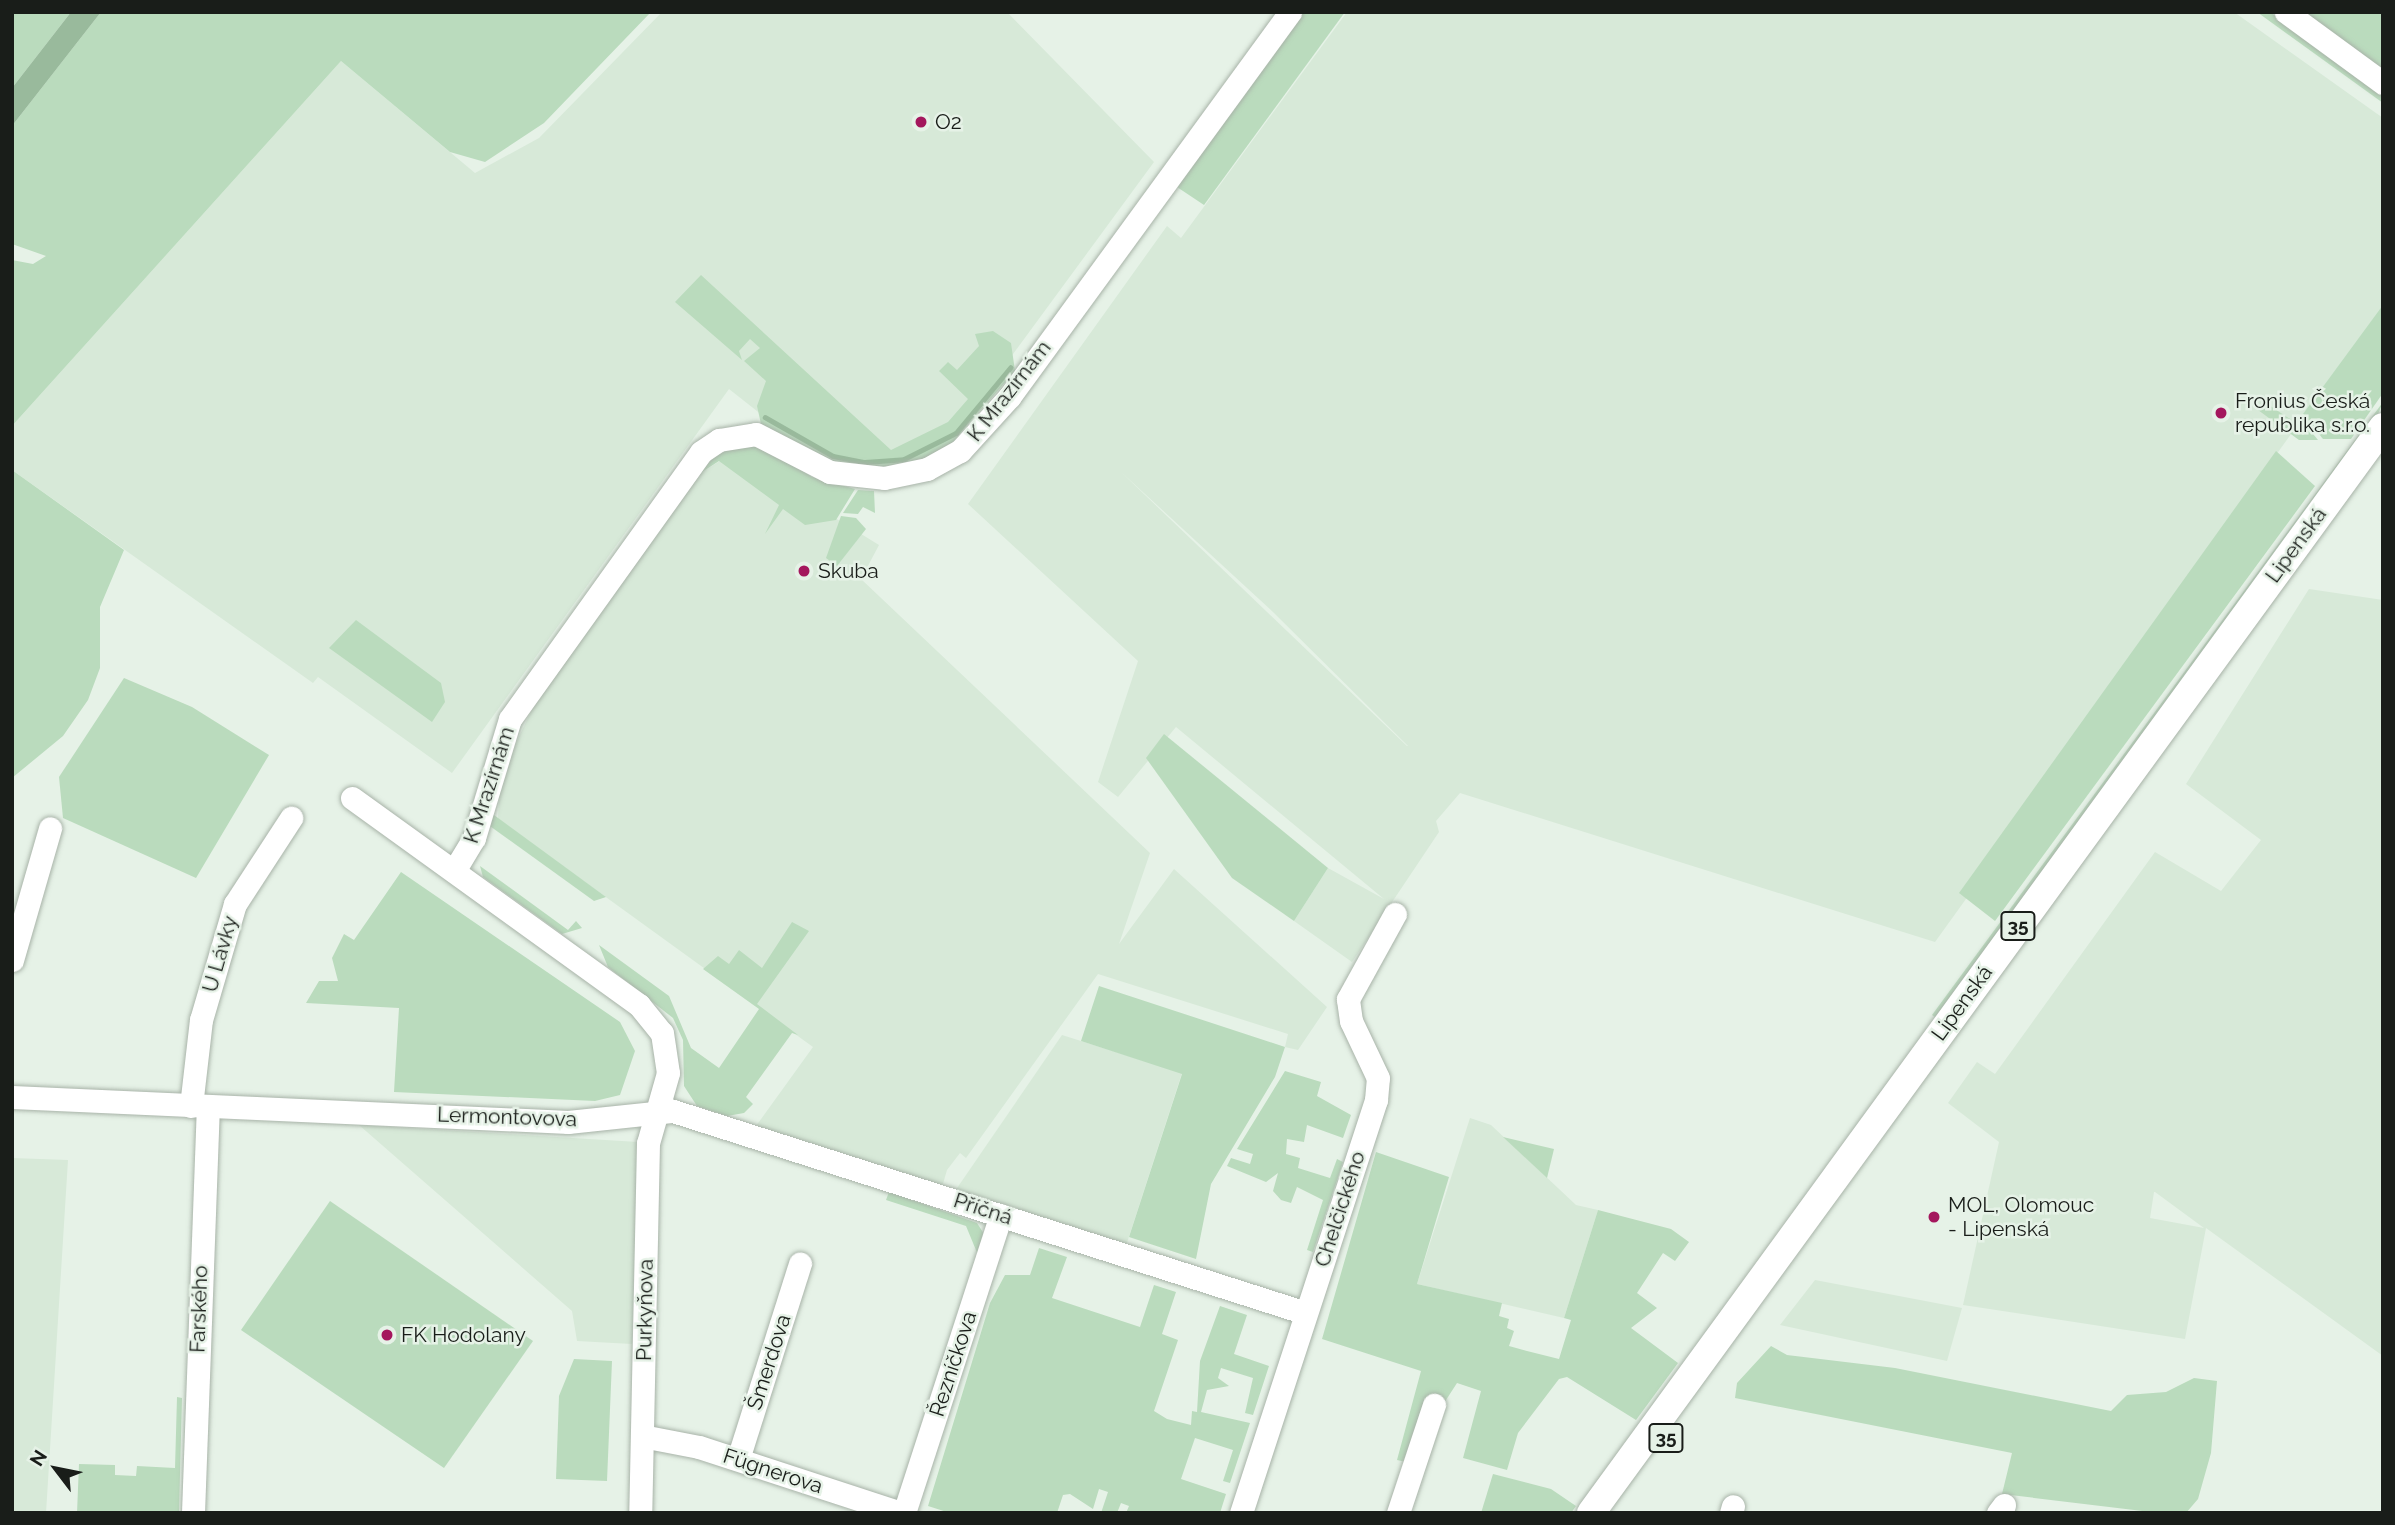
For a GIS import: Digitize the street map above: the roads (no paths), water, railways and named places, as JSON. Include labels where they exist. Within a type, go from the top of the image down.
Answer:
[{"type":"main road","name":"Lipenská","points":[[1591,1513],[2383,426]]},
{"type":"main road","name":"Lipenská","points":[[1616,1513],[2383,456]]},
{"type":"street","name":"K Mrazírnám","points":[[454,871],[474,838],[510,719],[701,452],[719,440],[757,434],[830,472],[884,478],[927,470],[960,451],[1010,396],[1290,12]]},
{"type":"street","points":[[2286,12],[2383,83]]},
{"type":"street","points":[[352,798],[654,1020],[668,1051],[659,1109]]},
{"type":"street","name":"U Lávky","points":[[200,1106],[201,1020],[235,904],[291,818]]},
{"type":"street","points":[[12,960],[15,935],[50,828]]},
{"type":"street","name":"Chelčického","points":[[1241,1513],[1378,1086],[1348,999],[1395,914]]},
{"type":"street","name":"Lermontovova","points":[[12,1097],[569,1122],[659,1109]]},
{"type":"street","name":"Farského","points":[[192,1513],[200,1106]]},
{"type":"street","name":"Příčná","points":[[659,1109],[1307,1313]]},
{"type":"street","name":"Purkyňova","points":[[640,1513],[648,1143],[659,1109]]},
{"type":"street","name":"Řezníčkova","points":[[903,1513],[1001,1215]]},
{"type":"street","name":"Šmerdova","points":[[738,1459],[800,1264]]},
{"type":"street","points":[[1398,1513],[1434,1405]]},
{"type":"street","name":"Fügnerova","points":[[642,1436],[738,1459],[903,1513]]},
{"type":"waterway","points":[[765,417],[833,456],[865,462],[904,459],[956,433],[1010,368]]},
{"type":"place","name":"O2","points":[[921,122]]},
{"type":"place","name":"Fronius Česká republika s.r.o.","points":[[2221,413]]},
{"type":"place","name":"Skuba","points":[[804,571]]},
{"type":"place","name":"MOL, Olomouc - Lipenská","points":[[1934,1217]]},
{"type":"place","name":"FK Hodolany","points":[[387,1335]]}]
